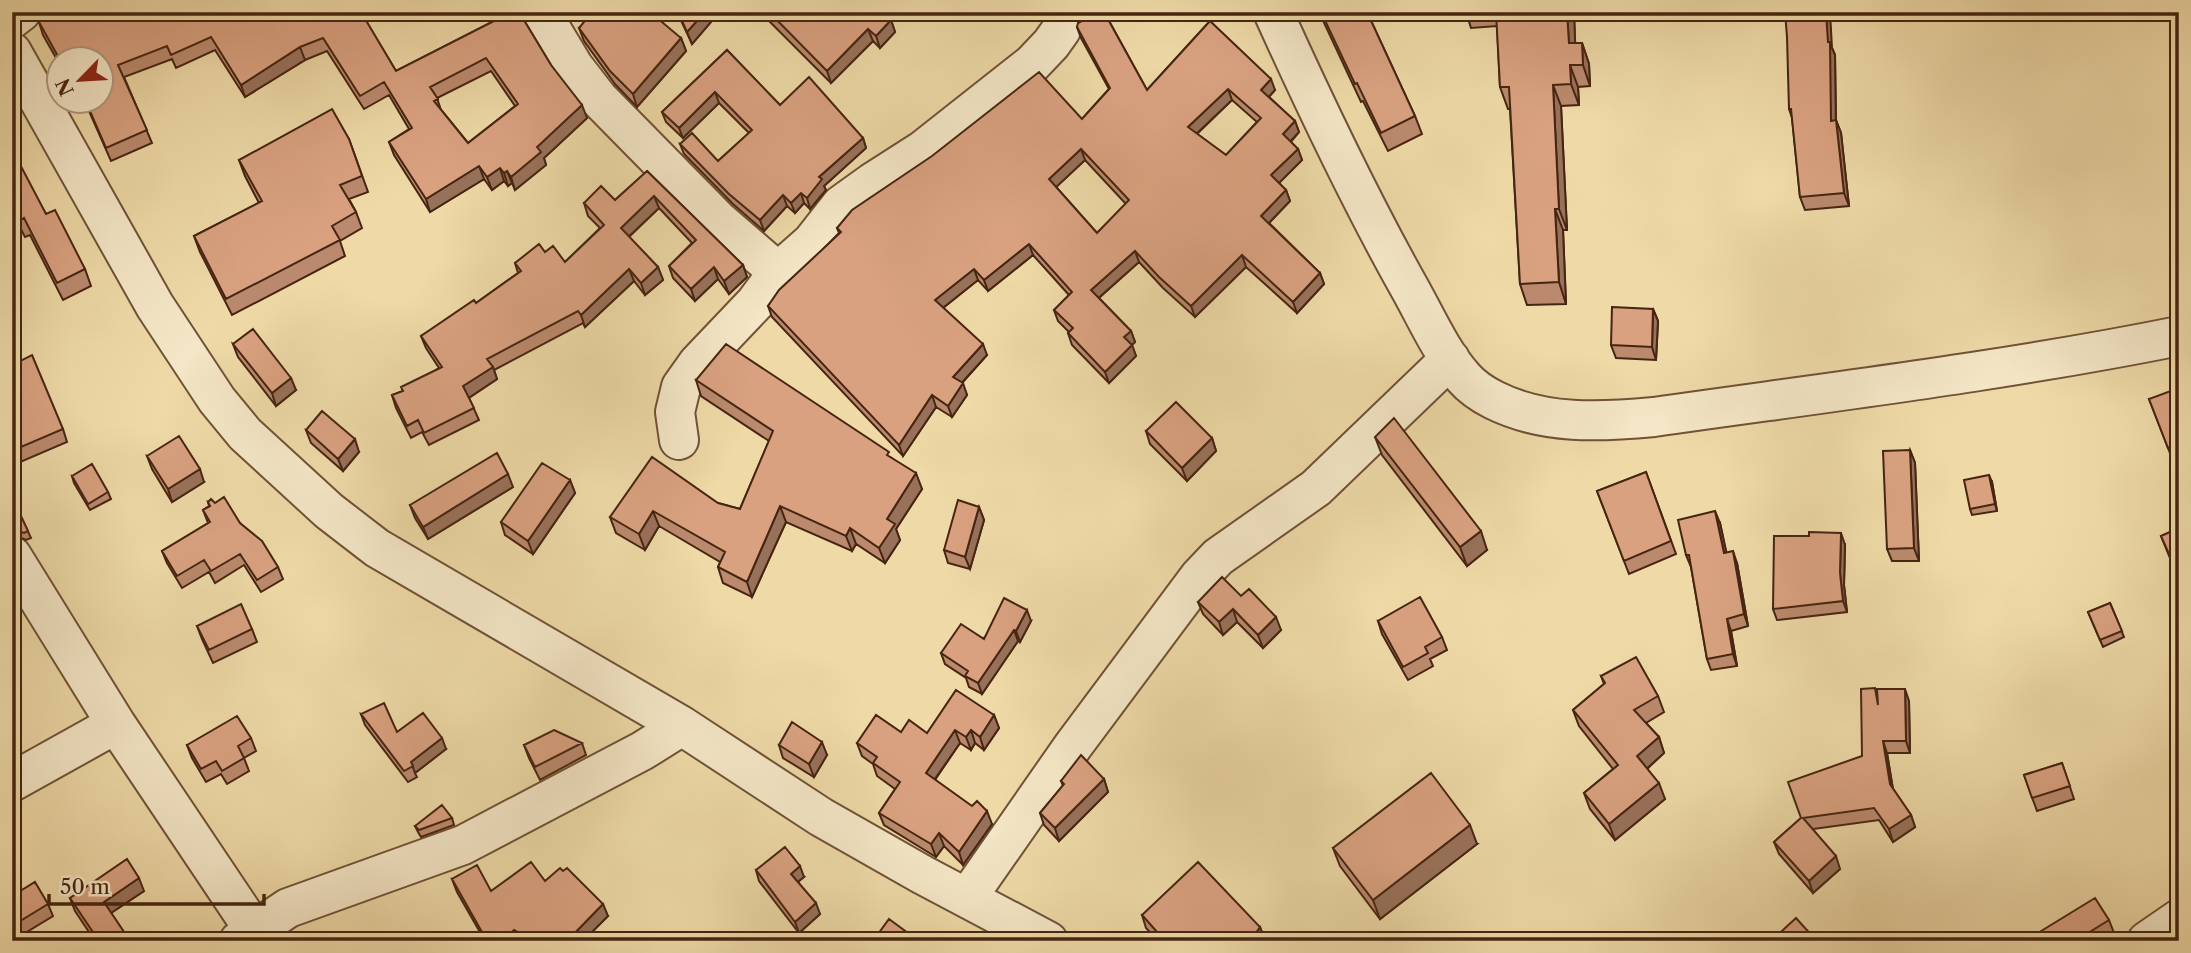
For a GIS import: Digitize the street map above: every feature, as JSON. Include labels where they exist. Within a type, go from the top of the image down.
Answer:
[{"type":"street","points":[[12,19],[21,12]]},
{"type":"street","points":[[541,12],[573,67],[598,98],[718,220],[778,272]]},
{"type":"street","points":[[679,440],[675,412],[681,387],[698,363],[755,303],[778,272],[812,242],[841,205],[923,150],[1032,64],[1061,30],[1061,12]]},
{"type":"street","points":[[1273,12],[1383,240],[1450,359],[1466,380],[1492,399],[1523,412],[1558,419],[1613,421],[1919,381],[2179,337]]},
{"type":"street","points":[[12,52],[155,306],[217,400],[245,434],[329,511],[377,548],[682,726],[821,817],[923,876],[1048,941]]},
{"type":"street","points":[[967,898],[1073,746],[1199,577],[1217,557],[1316,488],[1450,359]]},
{"type":"street","points":[[12,556],[246,935],[288,908],[463,845],[642,751],[682,726]]},
{"type":"street","points":[[12,782],[116,724]]},
{"type":"street","points":[[2147,941],[2179,919]]},
{"type":"building","points":[[40,12],[165,12],[169,19],[183,12],[361,12],[396,71],[498,19],[495,12],[519,12],[551,65],[582,105],[537,147],[541,152],[511,177],[507,171],[504,173],[500,168],[487,177],[479,166],[426,199],[389,142],[412,128],[384,82],[360,96],[323,38],[300,47],[241,85],[211,37],[171,55],[167,46],[118,65],[147,130],[106,148],[92,116],[116,116],[116,46],[52,46],[39,22]],"holes":[[[486,58],[518,104],[468,143],[434,101],[438,99],[430,87]]]},
{"type":"building","points":[[592,12],[650,12],[681,38],[633,94],[610,71],[579,28]]},
{"type":"building","points":[[678,12],[705,12],[687,32]]},
{"type":"building","points":[[769,12],[883,12],[891,20],[876,36],[868,29],[827,71]]},
{"type":"building","points":[[1098,12],[1104,12],[1147,90],[1210,21],[1271,79],[1261,90],[1295,121],[1283,134],[1298,149],[1271,175],[1286,190],[1261,216],[1320,273],[1293,302],[1242,255],[1191,306],[1135,251],[1091,290],[1131,331],[1124,337],[1132,345],[1105,372],[1068,333],[1073,328],[1054,310],[1072,292],[1029,244],[984,280],[974,269],[935,300],[983,344],[953,377],[963,383],[948,406],[932,395],[899,445],[768,306],[779,290],[841,232],[837,228],[852,210],[932,156],[1039,72],[1082,119],[1110,88],[1077,27],[1078,23]],"holes":[[[1228,89],[1261,118],[1226,155],[1188,127]],[[1081,149],[1129,200],[1097,233],[1049,179]]]},
{"type":"building","points":[[1321,12],[1367,12],[1415,116],[1381,133]]},
{"type":"building","points":[[1496,12],[1567,12],[1569,43],[1582,43],[1583,65],[1570,65],[1571,84],[1553,85],[1559,209],[1555,209],[1559,282],[1520,284],[1509,87],[1500,87]]},
{"type":"building","points":[[1785,12],[1826,12],[1830,42],[1831,121],[1836,120],[1844,193],[1800,197],[1789,109]]},
{"type":"building","points":[[727,50],[780,105],[809,77],[863,138],[819,177],[822,179],[807,198],[801,193],[791,203],[783,195],[760,220],[729,194],[680,144],[692,133],[718,161],[752,130],[715,92],[679,128],[662,112]]},
{"type":"building","points":[[332,109],[349,139],[362,176],[340,185],[356,212],[332,226],[340,240],[226,299],[194,236],[262,201],[239,160]]},
{"type":"building","points":[[14,153],[46,214],[55,210],[85,269],[57,283],[24,218],[19,221],[12,207]]},
{"type":"building","points":[[647,171],[743,265],[724,281],[714,267],[691,289],[669,266],[696,240],[654,196],[621,228],[658,267],[641,283],[629,269],[581,315],[578,311],[487,359],[493,367],[463,386],[474,408],[424,433],[418,420],[407,426],[392,395],[403,391],[401,387],[442,367],[421,336],[474,300],[476,303],[521,271],[515,263],[539,244],[545,252],[553,246],[565,262],[604,225],[584,203],[601,186],[615,200]]},
{"type":"building","points":[[1612,307],[1653,309],[1652,347],[1611,345]]},
{"type":"building","points":[[253,329],[291,378],[272,393],[233,344]]},
{"type":"building","points":[[726,344],[889,452],[887,455],[916,473],[887,519],[895,524],[879,548],[850,528],[846,536],[780,506],[747,582],[718,567],[725,552],[653,511],[639,534],[610,517],[652,457],[718,503],[740,509],[773,431],[696,380]]},
{"type":"building","points":[[32,355],[63,429],[14,450],[12,365]]},
{"type":"building","points":[[2176,389],[2179,397],[2179,444],[2168,448],[2149,399]]},
{"type":"building","points":[[1176,402],[1212,438],[1182,468],[1146,431]]},
{"type":"building","points":[[322,411],[355,439],[338,459],[306,430]]},
{"type":"building","points":[[1394,418],[1481,531],[1460,547],[1375,437]]},
{"type":"building","points":[[179,436],[200,469],[168,489],[147,456]]},
{"type":"building","points":[[1910,450],[1914,548],[1887,549],[1883,451]]},
{"type":"building","points":[[497,453],[508,474],[423,527],[410,505]]},
{"type":"building","points":[[542,463],[570,480],[528,541],[501,522]]},
{"type":"building","points":[[92,464],[108,492],[88,504],[72,476]]},
{"type":"building","points":[[1646,472],[1671,541],[1624,561],[1597,491]]},
{"type":"building","points":[[1989,475],[1995,504],[1970,509],[1964,480]]},
{"type":"building","points":[[12,497],[28,531],[24,533],[12,529]]},
{"type":"building","points":[[224,497],[240,523],[262,541],[278,567],[257,580],[240,554],[211,571],[204,560],[177,576],[162,551],[210,522],[203,510],[210,506],[208,502],[211,499],[215,503]]},
{"type":"building","points":[[958,500],[979,507],[965,557],[944,550]]},
{"type":"building","points":[[1715,511],[1724,553],[1733,551],[1744,614],[1727,619],[1733,654],[1707,659],[1689,555],[1686,555],[1678,520]]},
{"type":"building","points":[[2179,528],[2179,577],[2161,536]]},
{"type":"building","points":[[1809,532],[1841,533],[1840,573],[1843,601],[1773,609],[1774,536],[1809,536]]},
{"type":"building","points":[[1222,577],[1241,596],[1249,589],[1276,617],[1258,635],[1233,609],[1219,622],[1198,602]]},
{"type":"building","points":[[1420,597],[1442,637],[1425,647],[1428,653],[1403,667],[1378,621]]},
{"type":"building","points":[[1004,598],[1027,610],[1016,631],[1014,630],[978,683],[965,676],[968,671],[941,653],[961,624],[984,639]]},
{"type":"building","points":[[2110,603],[2122,631],[2100,640],[2088,612]]},
{"type":"building","points":[[241,604],[252,629],[209,650],[197,626]]},
{"type":"building","points":[[1636,657],[1658,696],[1634,710],[1659,737],[1637,756],[1659,783],[1609,824],[1584,793],[1618,765],[1573,710],[1605,683],[1601,676]]},
{"type":"building","points":[[1875,688],[1878,705],[1877,689],[1905,689],[1906,741],[1883,741],[1890,784],[1911,815],[1889,829],[1874,808],[1803,818],[1836,856],[1809,881],[1774,842],[1801,818],[1788,782],[1862,756],[1861,689]]},
{"type":"building","points":[[956,690],[994,715],[980,737],[971,730],[966,737],[955,730],[926,773],[972,806],[977,801],[987,811],[959,852],[939,833],[931,844],[879,813],[900,782],[873,763],[877,757],[857,743],[876,715],[901,732],[909,720],[927,733]]},
{"type":"building","points":[[384,703],[397,732],[423,713],[442,738],[411,762],[413,766],[404,771],[361,714]]},
{"type":"building","points":[[237,716],[251,738],[238,746],[244,758],[222,771],[216,761],[201,769],[187,745]]},
{"type":"building","points":[[792,722],[822,742],[809,764],[779,745]]},
{"type":"building","points":[[554,730],[582,743],[535,767],[524,745]]},
{"type":"building","points":[[1081,755],[1104,779],[1055,828],[1040,813],[1064,784],[1061,781]]},
{"type":"building","points":[[2062,763],[2070,786],[2032,798],[2024,775]]},
{"type":"building","points":[[1431,773],[1470,825],[1373,900],[1333,848]]},
{"type":"building","points":[[442,805],[452,818],[419,830],[415,826]]},
{"type":"building","points":[[785,847],[800,866],[791,874],[816,903],[795,922],[756,870]]},
{"type":"building","points":[[127,859],[139,878],[104,902],[130,941],[99,941],[70,898]]},
{"type":"building","points":[[531,862],[545,881],[560,868],[563,871],[567,868],[603,904],[567,941],[534,941],[514,930],[502,941],[487,941],[452,879],[477,865],[491,891]]},
{"type":"building","points":[[1198,862],[1260,927],[1253,937],[1258,941],[1165,941],[1142,915]]},
{"type":"building","points":[[35,882],[48,904],[12,926],[12,896]]},
{"type":"building","points":[[2095,898],[2109,920],[2075,941],[2025,941]]},
{"type":"building","points":[[1796,918],[1814,938],[1820,933],[1826,941],[1771,941]]},
{"type":"building","points":[[889,919],[908,933],[903,941],[873,941]]},
{"type":"building","points":[[1511,934],[1515,941],[1501,941]]}]
